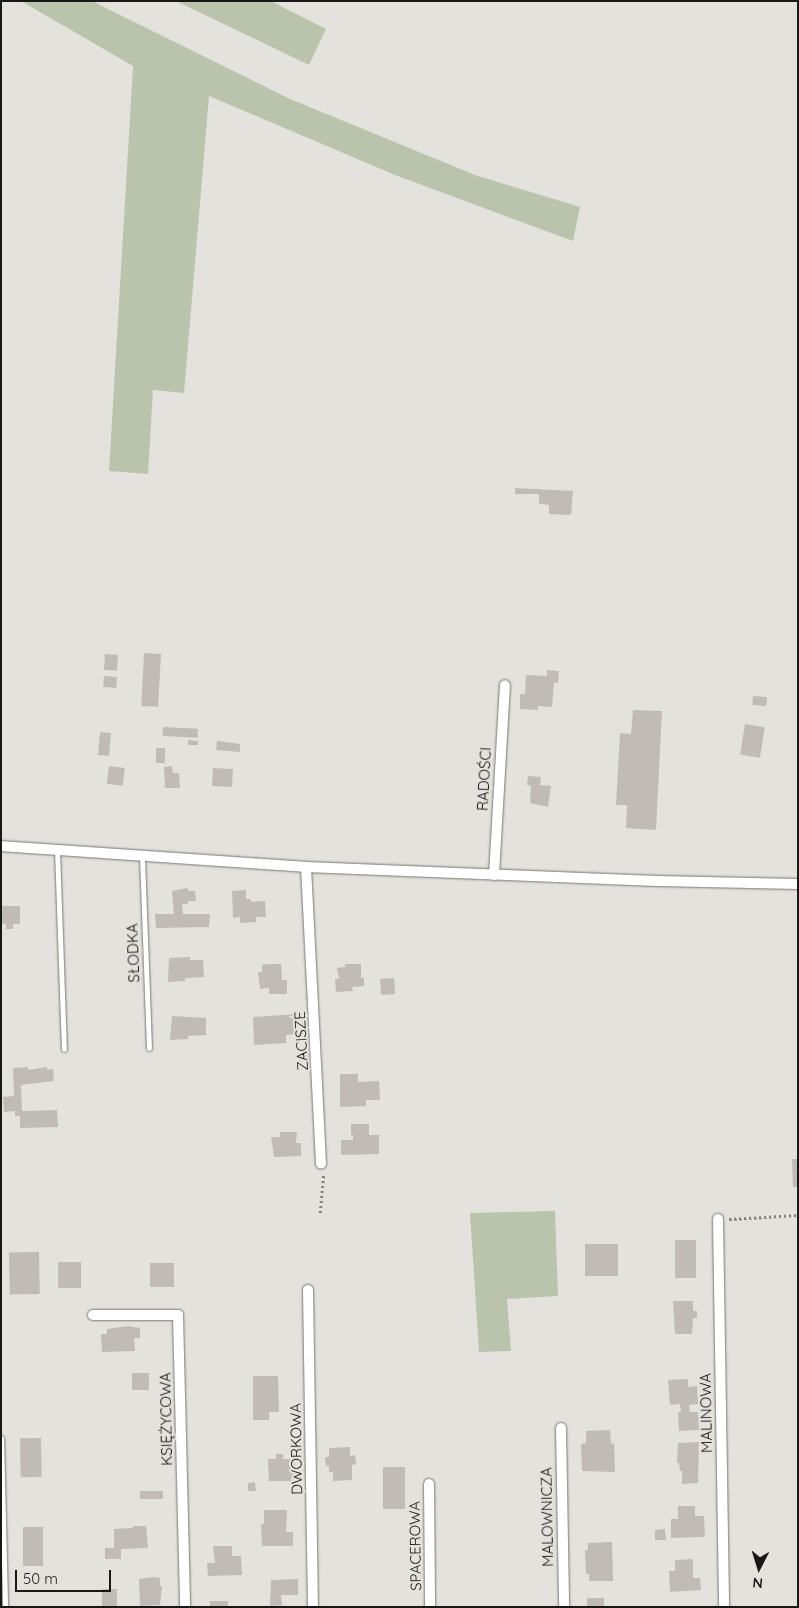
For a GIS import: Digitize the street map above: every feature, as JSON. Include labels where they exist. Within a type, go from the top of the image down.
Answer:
[{"type":"street","name":"RADOŚCI","points":[[494,875],[505,685]]},
{"type":"street","points":[[1,846],[142,857],[494,875],[657,882],[798,884]]},
{"type":"street","name":"ZACISZE","points":[[306,866],[322,1164]]},
{"type":"street","name":"MALINOWA","points":[[718,1220],[724,1607]]},
{"type":"street","name":"DWORKOWA","points":[[308,1290],[313,1607]]},
{"type":"street","name":"KSIĘŻYCOWA","points":[[93,1315],[178,1315],[185,1607]]},
{"type":"street","name":"MALOWNICZA","points":[[561,1428],[564,1607]]},
{"type":"street","name":"SPACEROWA","points":[[429,1484],[430,1607]]},
{"type":"lane","points":[[57,850],[64,1049]]},
{"type":"lane","name":"SŁODKA","points":[[142,857],[149,1048]]},
{"type":"lane","points":[[1,1438],[5,1607]]},
{"type":"path","points":[[320,1214],[323,1180],[322,1164]]},
{"type":"path","points":[[718,1220],[798,1215]]},
{"type":"green space","points":[[21,1],[92,1],[290,99],[475,175],[580,207],[573,241],[395,175],[209,96],[184,393],[153,390],[148,474],[109,471],[133,66]]},
{"type":"green space","points":[[176,1],[271,1],[326,29],[309,65]]},
{"type":"green space","points":[[555,1211],[558,1296],[507,1299],[511,1351],[479,1352],[470,1213]]},
{"type":"building","points":[[515,488],[573,491],[571,515],[549,514],[549,505],[539,504],[539,494],[515,494]]},
{"type":"building","points":[[144,653],[161,654],[158,707],[141,706]]},
{"type":"building","points":[[105,654],[118,655],[117,671],[104,670]]},
{"type":"building","points":[[547,670],[559,671],[558,683],[554,683],[552,707],[538,706],[538,710],[520,709],[520,694],[525,694],[526,675],[547,676]]},
{"type":"building","points":[[104,676],[117,677],[116,688],[103,687]]},
{"type":"building","points":[[753,696],[767,697],[766,706],[752,705]]},
{"type":"building","points":[[633,710],[662,711],[656,830],[626,828],[627,805],[616,805],[620,733],[631,734]]},
{"type":"building","points":[[745,724],[765,727],[760,758],[740,755]]},
{"type":"building","points":[[163,727],[198,729],[197,738],[163,736]]},
{"type":"building","points":[[100,732],[111,733],[109,756],[98,755]]},
{"type":"building","points":[[188,740],[198,741],[198,745],[188,745]]},
{"type":"building","points":[[217,741],[240,744],[240,752],[216,750]]},
{"type":"building","points":[[156,748],[165,748],[165,763],[156,763]]},
{"type":"building","points":[[109,766],[125,768],[123,786],[107,784]]},
{"type":"building","points":[[172,766],[173,773],[179,773],[180,788],[165,788],[164,767]]},
{"type":"building","points":[[213,768],[233,769],[232,787],[212,786]]},
{"type":"building","points":[[528,776],[541,777],[540,785],[551,786],[548,807],[530,803],[531,786],[527,785]]},
{"type":"building","points":[[188,888],[188,891],[195,891],[196,901],[188,901],[188,904],[182,904],[183,914],[210,914],[209,927],[156,928],[155,914],[174,914],[172,891]]},
{"type":"building","points":[[246,890],[246,899],[251,899],[251,902],[265,901],[266,917],[256,917],[256,922],[240,923],[240,917],[233,918],[232,891]]},
{"type":"building","points":[[1,906],[20,906],[20,924],[13,924],[13,929],[6,929],[6,924],[1,924]]},
{"type":"building","points":[[190,957],[190,960],[203,960],[204,977],[185,978],[185,981],[168,982],[169,958]]},
{"type":"building","points":[[281,964],[282,980],[287,980],[287,994],[269,994],[269,988],[260,989],[258,972],[262,972],[262,965]]},
{"type":"building","points":[[345,964],[361,964],[361,978],[364,978],[364,986],[352,987],[353,991],[336,992],[335,979],[339,979],[337,968],[345,967]]},
{"type":"building","points":[[394,978],[395,994],[381,995],[380,979]]},
{"type":"building","points":[[297,1014],[298,1034],[286,1035],[286,1043],[254,1045],[253,1017]]},
{"type":"building","points":[[172,1016],[206,1018],[206,1035],[170,1040]]},
{"type":"building","points":[[28,1067],[28,1070],[47,1067],[47,1070],[53,1069],[54,1081],[21,1085],[22,1111],[57,1110],[58,1127],[20,1128],[20,1116],[15,1116],[15,1111],[4,1112],[3,1097],[14,1096],[13,1068]]},
{"type":"building","points":[[340,1074],[358,1074],[358,1082],[379,1081],[380,1100],[366,1100],[366,1106],[340,1107]]},
{"type":"building","points":[[351,1124],[369,1124],[369,1135],[379,1135],[379,1154],[341,1155],[341,1140],[353,1140]]},
{"type":"building","points":[[280,1132],[297,1132],[296,1143],[301,1143],[301,1156],[274,1157],[271,1137],[280,1137]]},
{"type":"building","points":[[792,1159],[798,1159],[798,1187],[793,1187]]},
{"type":"building","points":[[675,1240],[696,1240],[696,1278],[675,1278]]},
{"type":"building","points":[[585,1244],[618,1244],[618,1276],[585,1276]]},
{"type":"building","points":[[39,1252],[40,1294],[10,1295],[9,1253]]},
{"type":"building","points":[[58,1262],[81,1262],[81,1288],[58,1288]]},
{"type":"building","points":[[150,1263],[174,1263],[174,1287],[150,1287]]},
{"type":"building","points":[[673,1301],[693,1301],[693,1311],[697,1311],[697,1318],[693,1318],[692,1334],[675,1334]]},
{"type":"building","points":[[128,1326],[140,1328],[140,1338],[134,1338],[135,1351],[102,1352],[101,1334],[107,1334],[107,1329]]},
{"type":"building","points":[[132,1373],[149,1373],[149,1390],[132,1390]]},
{"type":"building","points":[[253,1376],[278,1376],[279,1412],[269,1412],[269,1420],[253,1420]]},
{"type":"building","points":[[688,1379],[688,1387],[697,1386],[698,1404],[689,1405],[690,1412],[698,1412],[699,1430],[679,1431],[678,1412],[681,1412],[680,1404],[670,1405],[668,1380]]},
{"type":"building","points":[[610,1430],[611,1444],[614,1443],[615,1472],[582,1471],[581,1444],[586,1443],[586,1431]]},
{"type":"building","points":[[20,1438],[41,1438],[42,1477],[21,1477]]},
{"type":"building","points":[[699,1442],[698,1483],[682,1484],[682,1471],[680,1471],[679,1463],[677,1463],[678,1443]]},
{"type":"building","points":[[350,1447],[350,1456],[355,1455],[356,1464],[352,1465],[352,1480],[333,1481],[333,1472],[329,1472],[329,1466],[326,1466],[325,1457],[329,1457],[329,1448]]},
{"type":"building","points":[[276,1454],[283,1454],[283,1459],[290,1459],[290,1463],[295,1463],[295,1478],[291,1478],[291,1481],[269,1481],[268,1459],[276,1459]]},
{"type":"building","points":[[383,1467],[405,1467],[405,1509],[383,1509]]},
{"type":"building","points":[[255,1482],[256,1491],[248,1491],[248,1483]]},
{"type":"building","points":[[140,1491],[163,1491],[163,1499],[140,1499]]},
{"type":"building","points":[[678,1506],[695,1506],[695,1516],[704,1516],[705,1537],[671,1538],[671,1519],[678,1519]]},
{"type":"building","points":[[264,1510],[287,1510],[286,1532],[293,1532],[293,1546],[262,1546],[261,1524],[264,1524]]},
{"type":"building","points":[[133,1526],[146,1526],[148,1548],[121,1549],[121,1559],[105,1559],[105,1548],[114,1548],[114,1529],[133,1528]]},
{"type":"building","points":[[23,1527],[43,1527],[43,1566],[23,1566]]},
{"type":"building","points":[[665,1529],[666,1540],[655,1540],[655,1530]]},
{"type":"building","points":[[612,1542],[613,1581],[589,1581],[589,1574],[586,1574],[585,1550],[588,1550],[588,1543]]},
{"type":"building","points":[[213,1546],[232,1546],[232,1556],[241,1556],[242,1575],[208,1576],[207,1563],[215,1563]]},
{"type":"building","points":[[693,1559],[693,1578],[700,1578],[701,1590],[670,1592],[669,1571],[675,1571],[675,1560]]},
{"type":"building","points":[[160,1578],[160,1586],[162,1586],[160,1605],[140,1606],[139,1579]]},
{"type":"building","points":[[298,1579],[298,1595],[281,1595],[282,1605],[270,1606],[271,1580]]},
{"type":"building","points":[[102,1589],[117,1589],[117,1607],[102,1607]]},
{"type":"building","points":[[587,1598],[604,1598],[604,1607],[587,1607]]},
{"type":"building","points":[[210,1601],[228,1601],[228,1607],[210,1607]]}]
